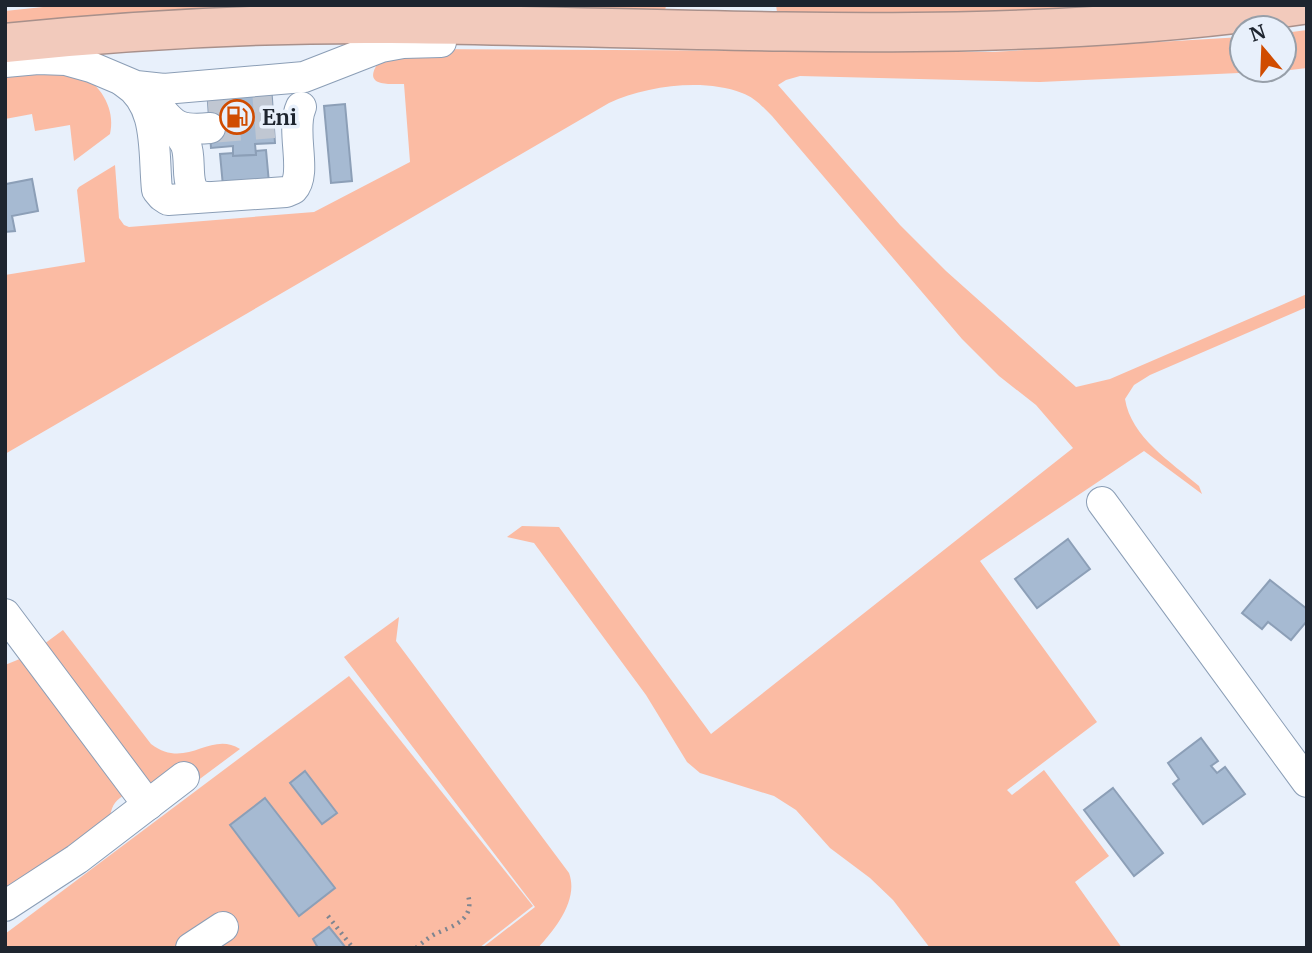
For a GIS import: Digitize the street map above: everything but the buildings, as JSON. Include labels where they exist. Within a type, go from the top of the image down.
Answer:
[{"type":"highway","points":[[5,43],[200,28],[353,24],[968,33],[1098,27],[1193,19],[1303,5]]},
{"type":"highway","points":[[1193,19],[1307,23]]},
{"type":"street","points":[[5,62],[66,60],[91,67],[124,82],[145,88],[164,89],[291,79],[317,74],[382,47],[415,42],[666,42],[781,32]]},
{"type":"street","points":[[124,82],[138,94],[149,114],[159,193],[168,200],[290,191],[296,187],[299,179],[296,124],[291,104],[345,62]]},
{"type":"street","points":[[124,82],[158,108],[186,147],[192,191],[205,197]]},
{"type":"street","points":[[158,108],[159,104],[209,116]]},
{"type":"street","points":[[1102,502],[1307,782]]},
{"type":"street","points":[[5,614],[148,805]]},
{"type":"street","points":[[5,906],[77,859],[184,777]]},
{"type":"street","points":[[191,948],[223,927]]},
{"type":"path","points":[[416,948],[464,919],[470,906],[468,895]]},
{"type":"path","points":[[328,916],[353,948]]},
{"type":"shaded area","points":[[62,5],[666,5],[664,18],[5,26],[5,11]]},
{"type":"shaded area","points":[[776,5],[1192,5],[778,19]]},
{"type":"shaded area","points":[[1307,30],[1307,68],[1298,69],[1298,31]]},
{"type":"shaded area","points":[[1228,38],[1228,73],[1040,82],[800,76],[778,85],[900,225],[946,271],[1076,387],[1110,379],[1307,294],[1307,307],[1150,375],[1134,385],[1125,399],[1135,425],[1144,437],[1199,486],[1202,494],[1144,451],[980,561],[1097,722],[1007,790],[1012,795],[1044,770],[1109,856],[1075,882],[1122,948],[930,948],[893,900],[870,878],[830,848],[796,810],[774,796],[700,773],[687,762],[646,695],[534,543],[507,537],[522,526],[559,527],[711,734],[1073,448],[1036,405],[999,376],[962,339],[772,116],[746,95],[727,88],[675,86],[640,92],[609,103],[5,454],[5,275],[85,262],[77,190],[115,165],[119,218],[129,227],[314,212],[410,162],[404,84],[379,82],[373,76],[378,63],[416,49],[992,52]]},
{"type":"shaded area","points":[[22,66],[76,75],[88,80],[104,97],[110,111],[110,134],[74,161],[70,125],[35,131],[32,114],[5,119],[5,68]]},
{"type":"shaded area","points":[[399,617],[396,641],[569,873],[571,893],[564,914],[538,948],[482,948],[535,907],[344,657]]},
{"type":"shaded area","points":[[63,630],[151,744],[176,754],[218,744],[229,744],[240,749],[193,784],[143,785],[40,647]]},
{"type":"shaded area","points":[[27,656],[127,793],[115,803],[110,817],[5,897],[5,665]]},
{"type":"shaded area","points":[[349,676],[533,906],[479,948],[5,947],[5,934]]},
{"type":"tunnel","points":[[208,105],[272,100]]},
{"type":"tunnel","points":[[210,128],[274,123]]},
{"type":"place","name":"Eni","points":[[237,117]]}]
